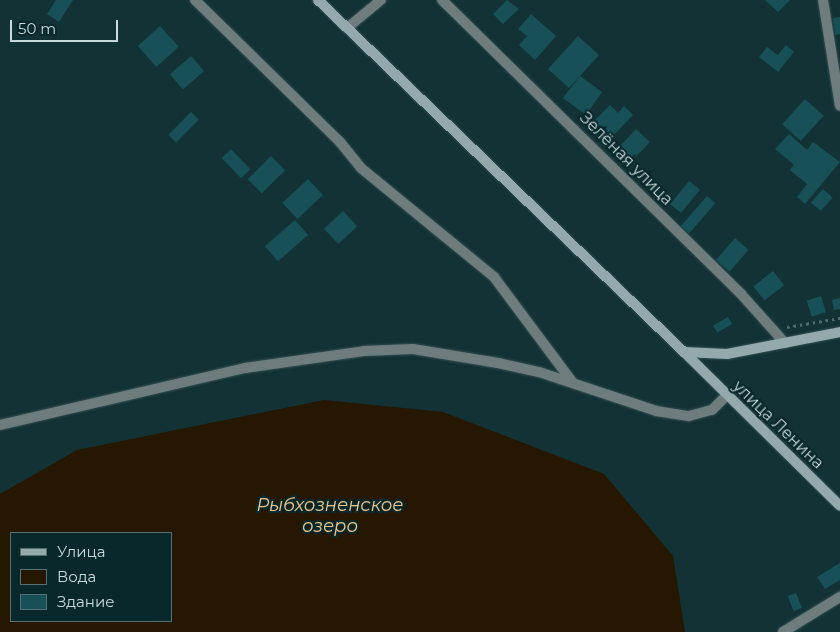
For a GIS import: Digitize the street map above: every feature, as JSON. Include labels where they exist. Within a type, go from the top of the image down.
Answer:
[{"type":"street","points":[[195,0],[340,142],[361,168],[494,277],[573,383]]},
{"type":"street","name":"улица Ленина","points":[[318,0],[684,352],[726,396],[840,506]]},
{"type":"street","points":[[347,28],[381,0]]},
{"type":"street","name":"Зелёная улица","points":[[442,0],[785,343]]},
{"type":"street","points":[[823,0],[840,106]]},
{"type":"street","points":[[684,352],[727,354],[840,332]]},
{"type":"street","points":[[0,425],[245,368],[364,351],[413,349],[539,372],[656,411],[689,416],[712,410],[726,396]]},
{"type":"street","points":[[783,632],[840,597]]},
{"type":"path","points":[[774,330],[840,318]]},
{"type":"water","name":"Рыбхозненское озеро","points":[[324,400],[443,412],[604,474],[673,556],[685,632],[0,632],[0,494],[77,450]]},
{"type":"building","points":[[56,0],[73,0],[59,22],[47,14]]},
{"type":"building","points":[[507,0],[519,9],[503,24],[493,14]]},
{"type":"building","points":[[765,0],[790,0],[778,12]]},
{"type":"building","points":[[531,14],[556,36],[535,60],[519,45],[527,36],[518,29]]},
{"type":"building","points":[[840,17],[840,34],[835,35],[833,18]]},
{"type":"building","points":[[160,26],[179,47],[156,67],[138,46]]},
{"type":"building","points":[[578,36],[599,55],[569,88],[548,69]]},
{"type":"building","points":[[786,45],[794,52],[778,72],[759,57],[767,47],[778,55]]},
{"type":"building","points":[[191,56],[204,71],[183,89],[170,74]]},
{"type":"building","points":[[580,76],[602,92],[586,115],[563,98]]},
{"type":"building","points":[[805,99],[824,116],[801,141],[782,124]]},
{"type":"building","points":[[610,105],[618,113],[624,106],[633,115],[607,142],[590,125]]},
{"type":"building","points":[[191,112],[199,120],[176,142],[168,135]]},
{"type":"building","points":[[636,129],[650,142],[632,161],[618,148]]},
{"type":"building","points":[[789,134],[807,150],[813,142],[840,162],[805,204],[797,197],[807,184],[790,170],[794,165],[775,149]]},
{"type":"building","points":[[231,149],[250,169],[241,178],[222,158]]},
{"type":"building","points":[[271,156],[285,170],[262,193],[248,179]]},
{"type":"building","points":[[308,179],[323,195],[297,219],[282,203]]},
{"type":"building","points":[[689,181],[700,190],[681,213],[670,204]]},
{"type":"building","points":[[823,189],[833,198],[821,211],[811,202]]},
{"type":"building","points":[[707,196],[715,203],[689,233],[681,226]]},
{"type":"building","points":[[343,211],[357,226],[338,244],[324,229]]},
{"type":"building","points":[[295,220],[308,235],[278,261],[265,246]]},
{"type":"building","points":[[735,238],[749,250],[730,272],[716,260]]},
{"type":"building","points":[[773,271],[784,285],[764,301],[753,286]]},
{"type":"building","points":[[821,296],[826,312],[812,317],[807,300]]},
{"type":"building","points":[[840,298],[840,309],[834,310],[832,300]]},
{"type":"building","points":[[728,317],[732,324],[717,332],[713,326]]},
{"type":"building","points":[[840,563],[840,580],[825,589],[817,577]]},
{"type":"building","points":[[796,593],[802,608],[794,611],[788,596]]}]
